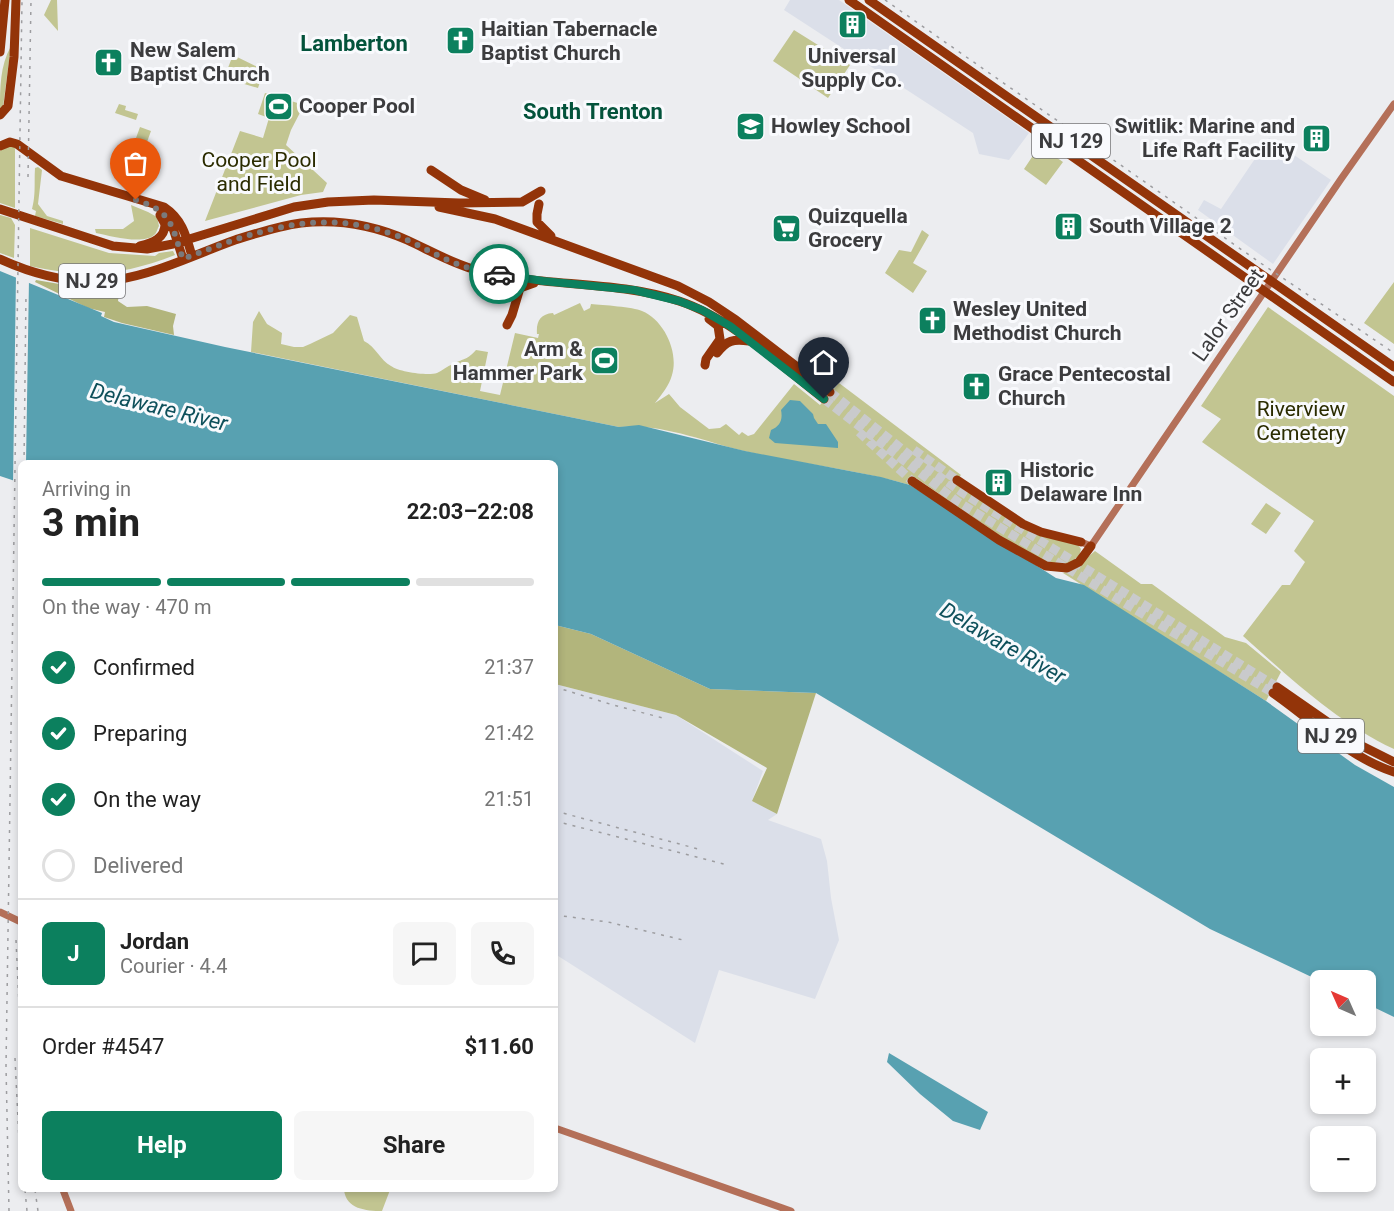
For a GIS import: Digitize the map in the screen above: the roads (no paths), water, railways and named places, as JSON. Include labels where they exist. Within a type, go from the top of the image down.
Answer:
[{"type":"highway","points":[[0,52],[6,0]]},
{"type":"highway","points":[[0,115],[8,106],[14,57],[16,0]]},
{"type":"highway","name":"NJ 129","points":[[849,0],[1394,382]]},
{"type":"highway","name":"NJ 129","points":[[869,0],[1394,367]]},
{"type":"highway","points":[[0,146],[5,143],[17,144],[61,176],[164,207],[174,214],[181,224],[187,240],[188,257]]},
{"type":"highway","points":[[431,170],[461,190],[493,202]]},
{"type":"highway","points":[[407,201],[522,202],[541,191]]},
{"type":"highway","name":"NJ 29","points":[[0,209],[103,243],[131,248],[158,248],[294,207],[328,202],[407,201],[495,219],[660,279],[709,302],[736,320],[827,396],[730,326],[679,301],[634,290],[543,281],[473,269],[451,262],[386,232],[366,226],[322,221],[267,230],[153,270],[125,277],[91,281],[59,278],[32,272],[0,260]]},
{"type":"highway","points":[[142,202],[162,211],[167,216],[177,243],[188,257]]},
{"type":"highway","points":[[539,204],[537,218],[540,227],[561,243]]},
{"type":"highway","points":[[131,248],[156,240],[162,234],[165,224],[155,209]]},
{"type":"highway","points":[[181,224],[192,230],[214,230]]},
{"type":"highway","points":[[473,269],[496,280],[504,296]]},
{"type":"highway","points":[[507,325],[520,288],[543,281]]},
{"type":"highway","points":[[679,301],[718,326],[720,339],[706,359],[705,365],[710,363],[728,341],[749,341]]},
{"type":"highway","points":[[957,480],[1023,524],[1041,532],[1081,542]]},
{"type":"highway","points":[[912,481],[999,540],[1046,567],[1067,568],[1079,562],[1091,546]]},
{"type":"highway","name":"NJ 29","points":[[1394,762],[1362,746],[1275,690],[1351,750],[1374,764],[1394,772]]},
{"type":"main road","name":"Lalor Street","points":[[1091,546],[1394,104]]},
{"type":"main road","points":[[1081,542],[1091,546]]},
{"type":"main road","points":[[0,912],[18,921]]},
{"type":"main road","points":[[558,1129],[791,1211]]},
{"type":"main road","points":[[64,1192],[71,1211]]},
{"type":"water","name":"Cooper Pool","points":[[271,98],[288,104],[284,115],[268,109]]},
{"type":"water","name":"Delaware River","points":[[0,271],[102,313],[101,316],[114,322],[225,347],[619,427],[639,425],[745,451],[881,477],[910,485],[1056,578],[1084,585],[1266,701],[1355,765],[1394,787],[1394,1017],[1376,1008],[1376,970],[1310,970],[1310,976],[1210,929],[816,693],[710,689],[591,634],[558,626],[558,460],[18,460],[18,482],[0,476]]},
{"type":"water","points":[[790,400],[800,401],[813,414],[818,424],[826,424],[838,442],[838,448],[775,443],[769,438],[771,430],[780,422],[781,410]]},
{"type":"water","points":[[889,1053],[988,1112],[980,1130],[953,1121],[920,1094],[887,1062]]},
{"type":"tunnel","points":[[830,392],[917,461],[963,493],[1277,687]]},
{"type":"tunnel","points":[[824,399],[958,502],[1273,693]]},
{"type":"tunnel","points":[[859,432],[912,481]]},
{"type":"tunnel","points":[[914,450],[957,480]]},
{"type":"railway","points":[[9,1211],[6,1066],[22,0]]},
{"type":"railway","points":[[28,177],[31,0]]},
{"type":"railway","points":[[885,0],[1262,264],[1394,353]]},
{"type":"railway","points":[[24,460],[26,294]]},
{"type":"railway","points":[[558,688],[663,718]]},
{"type":"railway","points":[[558,812],[702,850]]},
{"type":"railway","points":[[558,822],[724,864]]},
{"type":"railway","points":[[558,915],[608,922],[683,940]]},
{"type":"railway","points":[[16,940],[18,983]]},
{"type":"railway","points":[[15,1058],[18,1120]]},
{"type":"railway","points":[[25,1192],[27,1211]]},
{"type":"railway","points":[[35,1192],[38,1211]]},
{"type":"place","name":"Universal Supply Co.","points":[[852,25]]},
{"type":"place","name":"Haitian Tabernacle Baptist Church","points":[[460,41]]},
{"type":"place","name":"New Salem Baptist Church","points":[[109,62]]},
{"type":"place","name":"Cooper Pool","points":[[278,106]]},
{"type":"place","name":"Howley School","points":[[750,126]]},
{"type":"place","name":"Switlik: Marine and Life Raft Facility","points":[[1316,138]]},
{"type":"place","name":"South Village 2","points":[[1068,226]]},
{"type":"place","name":"Quizquella Grocery","points":[[787,228]]},
{"type":"place","name":"Wesley United Methodist Church","points":[[932,321]]},
{"type":"place","name":"Arm & Hammer Park","points":[[604,361]]},
{"type":"place","name":"Grace Pentecostal Church","points":[[977,386]]},
{"type":"place","name":"Historic Delaware Inn","points":[[999,482]]},
{"type":"district","name":"Lamberton","points":[[354,43]]},
{"type":"district","name":"South Trenton","points":[[593,111]]},
{"type":"park label","name":"Cooper Pool and Field","points":[[259,172]]},
{"type":"park label","name":"Riverview Cemetery","points":[[1301,421]]}]
